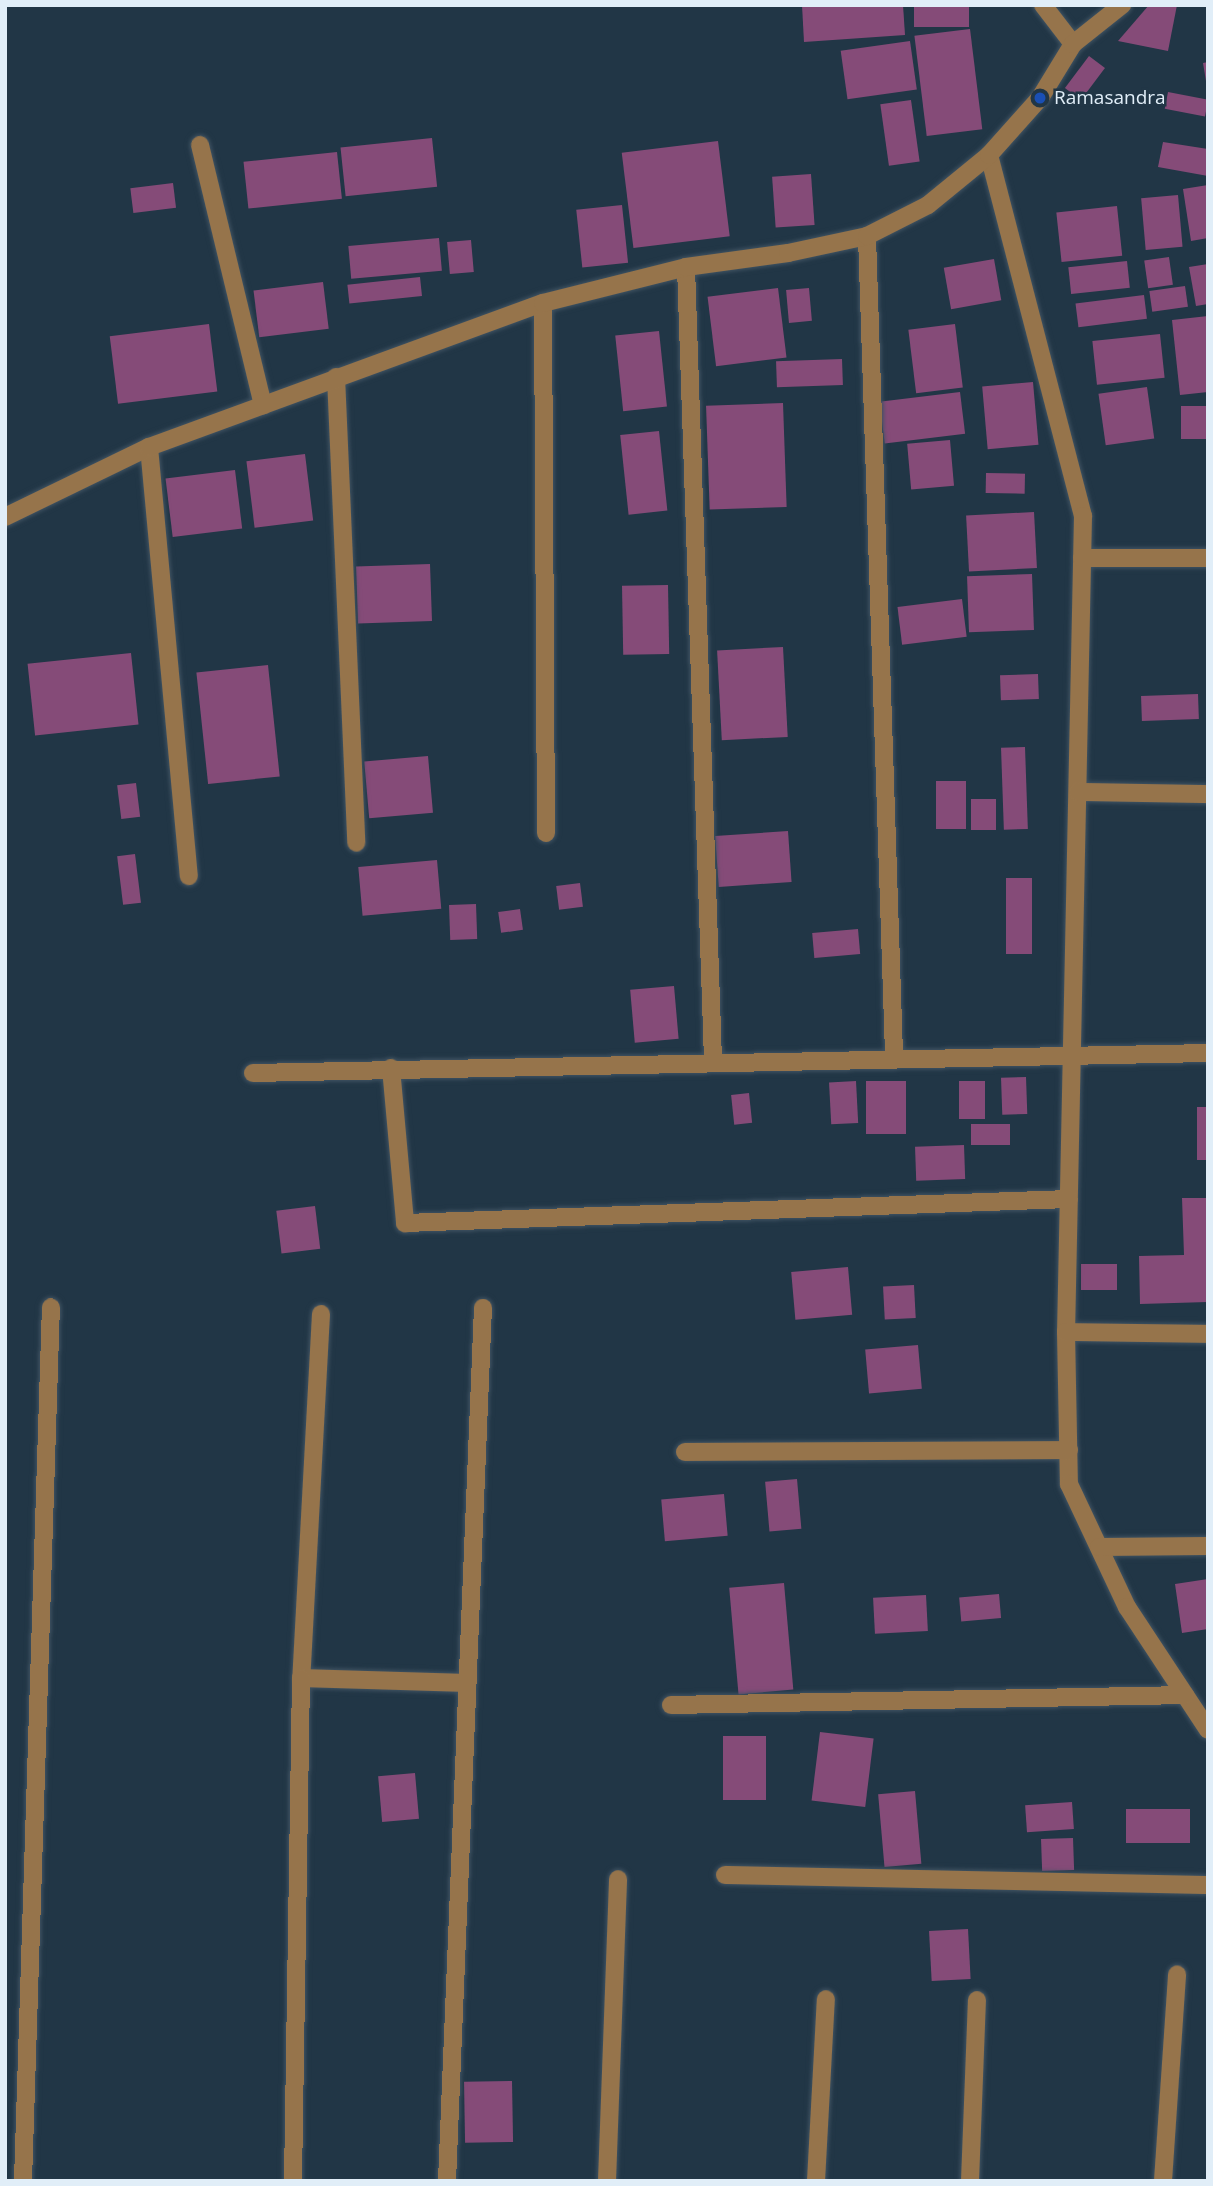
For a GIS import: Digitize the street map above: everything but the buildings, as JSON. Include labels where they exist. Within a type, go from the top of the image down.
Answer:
[{"type":"street","points":[[1043,5],[1073,44]]},
{"type":"street","points":[[5,517],[149,447],[543,303],[686,267],[788,253],[867,236],[928,205],[989,155],[1040,98],[1073,44],[1122,5]]},
{"type":"street","points":[[200,145],[263,405]]},
{"type":"street","points":[[989,155],[1083,516],[1066,1332],[1069,1484],[1128,1607],[1208,1730]]},
{"type":"street","points":[[867,236],[894,1056]]},
{"type":"street","points":[[686,267],[713,1061]]},
{"type":"street","points":[[543,303],[546,834]]},
{"type":"street","points":[[336,377],[356,844]]},
{"type":"street","points":[[149,447],[189,876]]},
{"type":"street","points":[[1082,558],[1208,558]]},
{"type":"street","points":[[1078,792],[1208,794]]},
{"type":"street","points":[[253,1073],[1072,1052],[1208,1053]]},
{"type":"street","points":[[391,1068],[405,1223],[1069,1199]]},
{"type":"street","points":[[23,2181],[51,1307]]},
{"type":"street","points":[[447,2181],[483,1308]]},
{"type":"street","points":[[293,2181],[302,1678],[321,1314]]},
{"type":"street","points":[[1066,1332],[1208,1334]]},
{"type":"street","points":[[685,1452],[1069,1450]]},
{"type":"street","points":[[1099,1546],[1208,1546]]},
{"type":"street","points":[[302,1678],[467,1683]]},
{"type":"street","points":[[671,1705],[1185,1695]]},
{"type":"street","points":[[725,1875],[1208,1885]]},
{"type":"street","points":[[607,2181],[618,1878]]},
{"type":"street","points":[[1163,2181],[1177,1974]]},
{"type":"street","points":[[816,2181],[826,1999]]},
{"type":"street","points":[[970,2181],[977,2000]]},
{"type":"place","name":"Ramasandra","points":[[1040,98]]}]
